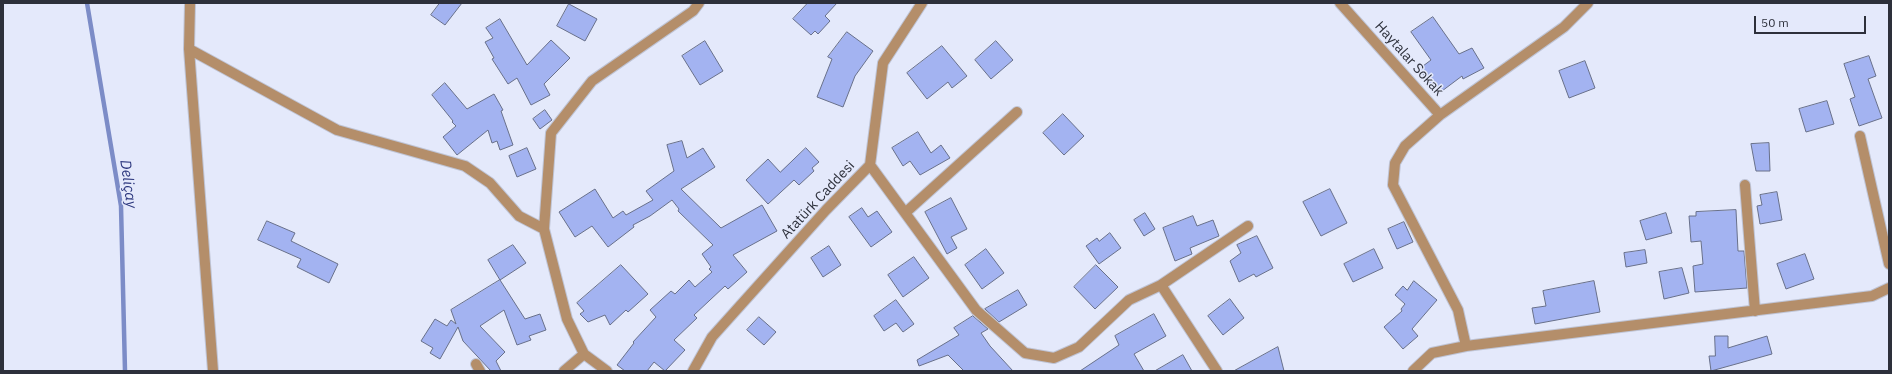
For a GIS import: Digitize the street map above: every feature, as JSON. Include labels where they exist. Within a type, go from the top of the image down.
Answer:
[{"type":"street","points":[[190,3],[189,49],[213,371]]},
{"type":"street","points":[[606,371],[584,354],[567,320],[544,229],[551,133],[592,81],[693,11],[699,3]]},
{"type":"street","name":"Atatürk Caddesi","points":[[693,371],[712,337],[826,210],[870,165],[884,63],[922,3]]},
{"type":"street","name":"Haytalar Sokak","points":[[1340,3],[1440,115]]},
{"type":"street","points":[[1466,346],[1458,310],[1393,185],[1395,163],[1405,146],[1440,115],[1564,27],[1588,3]]},
{"type":"street","points":[[189,49],[337,130],[465,166],[490,184],[520,216],[544,229]]},
{"type":"street","points":[[905,213],[1017,112]]},
{"type":"street","points":[[1860,136],[1889,264]]},
{"type":"street","points":[[870,165],[976,310],[1025,353],[1054,358],[1079,347],[1129,300],[1161,284],[1248,226]]},
{"type":"street","points":[[1745,185],[1755,311]]},
{"type":"street","points":[[1161,284],[1217,371]]},
{"type":"street","points":[[1413,371],[1432,353],[1466,346],[1872,296],[1889,288]]},
{"type":"street","points":[[564,371],[584,354]]},
{"type":"building","points":[[440,3],[462,3],[445,25],[431,15]]},
{"type":"building","points":[[808,3],[837,3],[825,16],[830,21],[818,34],[815,31],[811,35],[793,19]]},
{"type":"building","points":[[569,4],[597,19],[585,41],[557,26]]},
{"type":"building","points":[[1433,17],[1459,54],[1472,48],[1484,68],[1463,79],[1462,76],[1438,94],[1419,69],[1431,60],[1411,32]]},
{"type":"building","points":[[500,19],[527,65],[551,40],[570,58],[544,84],[550,95],[531,105],[517,78],[508,84],[492,59],[494,58],[485,42],[493,38],[486,28]]},
{"type":"building","points":[[847,32],[873,51],[855,76],[843,107],[817,97],[832,59],[828,57]]},
{"type":"building","points":[[705,41],[723,71],[700,85],[682,56]]},
{"type":"building","points":[[996,41],[1013,60],[991,79],[975,60]]},
{"type":"building","points":[[942,46],[967,76],[952,88],[948,82],[927,99],[907,73]]},
{"type":"building","points":[[1869,56],[1876,76],[1868,79],[1882,118],[1859,126],[1850,99],[1855,97],[1844,64]]},
{"type":"building","points":[[1585,61],[1595,88],[1569,98],[1559,71]]},
{"type":"building","points":[[445,83],[467,109],[494,94],[503,110],[501,111],[513,145],[500,150],[497,141],[492,143],[488,130],[457,155],[443,137],[456,126],[432,95]]},
{"type":"building","points":[[1827,101],[1834,124],[1806,132],[1799,109]]},
{"type":"building","points":[[545,110],[552,120],[540,129],[533,119]]},
{"type":"building","points":[[1063,114],[1084,136],[1064,155],[1043,133]]},
{"type":"building","points":[[918,132],[931,153],[941,145],[950,158],[920,175],[910,161],[903,166],[892,148]]},
{"type":"building","points":[[682,141],[687,158],[703,148],[715,167],[681,189],[721,228],[762,205],[777,231],[733,255],[747,272],[728,289],[725,286],[694,315],[697,318],[674,340],[685,350],[665,371],[654,362],[647,371],[625,371],[617,365],[634,343],[633,342],[656,317],[650,310],[671,291],[675,294],[689,280],[695,287],[712,272],[709,269],[711,267],[702,254],[713,245],[678,211],[679,209],[672,200],[650,216],[633,225],[634,227],[608,247],[592,226],[575,237],[559,212],[595,189],[613,218],[623,211],[626,215],[653,200],[646,191],[674,171],[667,145]]},
{"type":"building","points":[[1769,143],[1770,171],[1756,171],[1751,144]]},
{"type":"building","points":[[527,148],[536,169],[517,177],[509,156]]},
{"type":"building","points":[[806,148],[819,162],[812,168],[814,171],[799,185],[794,180],[768,204],[746,180],[768,159],[780,172]]},
{"type":"building","points":[[1330,189],[1347,223],[1321,236],[1303,202]]},
{"type":"building","points":[[1777,192],[1782,220],[1760,224],[1757,206],[1762,205],[1760,195]]},
{"type":"building","points":[[951,198],[967,229],[951,237],[957,248],[947,254],[925,212]]},
{"type":"building","points":[[862,208],[868,217],[877,211],[892,232],[871,247],[849,217]]},
{"type":"building","points":[[1736,210],[1738,251],[1744,251],[1747,288],[1695,292],[1693,266],[1703,264],[1701,241],[1691,242],[1689,216],[1696,216],[1696,212]]},
{"type":"building","points":[[1145,213],[1155,229],[1144,236],[1134,220]]},
{"type":"building","points":[[1666,213],[1672,233],[1646,240],[1640,221]]},
{"type":"building","points":[[1193,216],[1197,226],[1213,220],[1219,236],[1190,248],[1192,254],[1175,261],[1163,228]]},
{"type":"building","points":[[267,221],[295,233],[291,241],[338,264],[329,283],[297,267],[301,259],[258,240]]},
{"type":"building","points":[[1404,222],[1413,242],[1397,249],[1388,229]]},
{"type":"building","points":[[1110,233],[1121,248],[1099,264],[1086,246],[1097,238],[1099,241]]},
{"type":"building","points":[[1257,236],[1273,268],[1256,277],[1254,274],[1239,282],[1230,261],[1241,253],[1237,245]]},
{"type":"building","points":[[513,245],[526,263],[500,280],[488,260]]},
{"type":"building","points":[[829,246],[841,265],[823,277],[811,258]]},
{"type":"building","points":[[986,249],[1004,273],[982,289],[965,265]]},
{"type":"building","points":[[1374,249],[1383,268],[1353,282],[1344,264]]},
{"type":"building","points":[[1645,250],[1647,263],[1626,267],[1624,253]]},
{"type":"building","points":[[1805,254],[1814,279],[1786,289],[1777,264]]},
{"type":"building","points":[[914,257],[929,278],[903,297],[888,275]]},
{"type":"building","points":[[621,265],[648,294],[628,312],[626,310],[610,325],[605,315],[588,322],[580,314],[584,311],[577,303]]},
{"type":"building","points":[[1096,265],[1118,287],[1095,309],[1074,287]]},
{"type":"building","points":[[1682,268],[1689,293],[1664,299],[1659,272]]},
{"type":"building","points":[[500,280],[525,319],[540,314],[546,330],[529,336],[531,340],[517,345],[504,310],[480,326],[505,352],[496,361],[501,371],[491,371],[463,341],[458,327],[440,359],[430,353],[433,348],[421,341],[435,319],[447,326],[451,320],[456,324],[451,310]]},
{"type":"building","points":[[1414,281],[1437,300],[1412,329],[1418,336],[1403,349],[1384,327],[1402,311],[1401,309],[1405,304],[1395,295],[1403,286],[1407,290]]},
{"type":"building","points":[[1594,281],[1600,312],[1535,324],[1532,308],[1546,306],[1543,291]]},
{"type":"building","points":[[1018,290],[1027,305],[999,322],[985,309]]},
{"type":"building","points":[[1230,299],[1244,318],[1223,335],[1208,316]]},
{"type":"building","points":[[896,300],[914,324],[903,332],[896,323],[884,331],[874,316]]},
{"type":"building","points":[[1154,314],[1166,336],[1134,354],[1144,371],[1080,371],[1119,345],[1115,336]]},
{"type":"building","points":[[973,316],[988,329],[981,333],[990,346],[1013,371],[964,371],[948,355],[919,366],[917,360],[959,335],[954,328]]},
{"type":"building","points":[[759,317],[776,332],[764,345],[747,330]]},
{"type":"building","points":[[1715,336],[1728,336],[1728,348],[1767,336],[1772,354],[1711,371],[1709,356],[1715,356]]},
{"type":"building","points":[[1278,347],[1284,371],[1234,371]]},
{"type":"building","points":[[1183,355],[1192,371],[1155,371]]},
{"type":"waterway","name":"Deliçay","points":[[87,3],[121,206],[125,371]]}]
